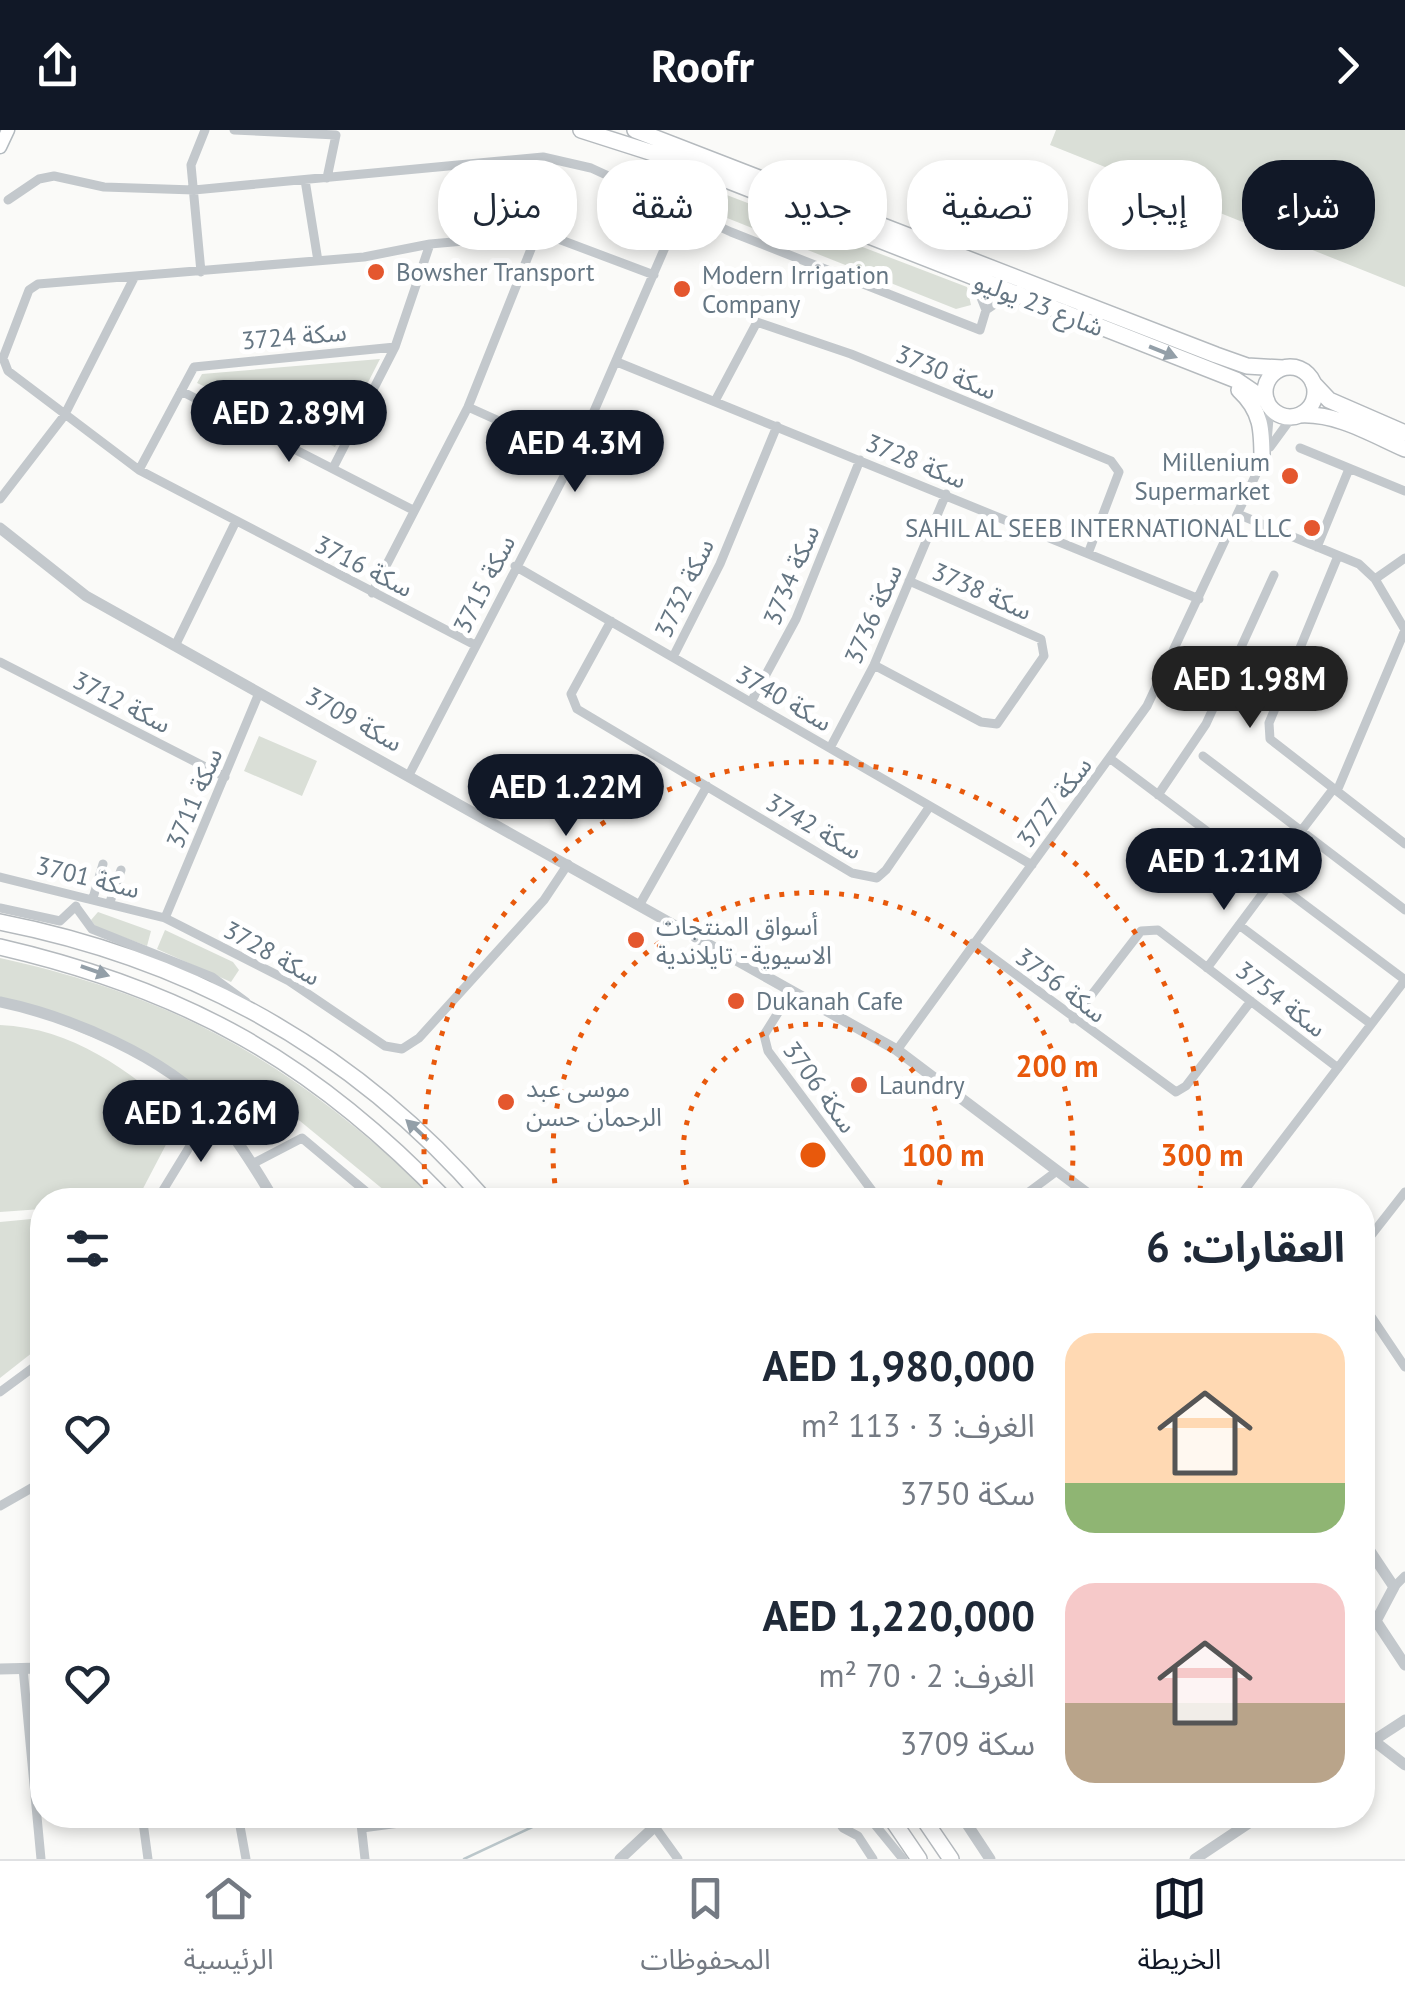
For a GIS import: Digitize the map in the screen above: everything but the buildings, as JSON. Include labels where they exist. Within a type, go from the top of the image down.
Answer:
[{"type":"main road","points":[[0,147],[8,130]]},
{"type":"main road","name":"شارع 23 يوليو","points":[[581,130],[675,160]]},
{"type":"main road","name":"شارع 23 يوليو","points":[[636,130],[1247,366],[1284,368]]},
{"type":"main road","name":"شارع 23 يوليو","points":[[728,181],[1206,369],[1249,387],[1269,404]]},
{"type":"main road","points":[[1284,368],[1304,372],[1329,400],[1404,445],[1320,414],[1296,416],[1269,404],[1268,381],[1284,368]]},
{"type":"main road","points":[[1206,369],[1235,386],[1258,411],[1264,458]]},
{"type":"main road","points":[[1296,416],[1311,405],[1312,382]]},
{"type":"main road","points":[[0,922],[133,955],[189,976],[264,1015],[384,1101],[473,1188]]},
{"type":"main road","points":[[0,948],[80,966],[158,993],[235,1032],[305,1076],[370,1126],[434,1188]]},
{"type":"main road","points":[[898,1828],[918,1859]]},
{"type":"main road","points":[[930,1828],[951,1859]]},
{"type":"street","points":[[201,272],[192,157],[205,130]]},
{"type":"street","points":[[234,130],[338,133],[327,178]]},
{"type":"street","points":[[8,200],[39,179],[54,176],[104,188],[194,190],[543,157],[597,171]]},
{"type":"street","points":[[305,180],[318,262]]},
{"type":"street","points":[[728,229],[980,330],[986,310],[974,280]]},
{"type":"street","name":"سكة 3716","points":[[438,243],[318,262],[38,284],[28,290],[2,358],[4,366],[64,416],[139,470],[474,645]]},
{"type":"street","name":"سكة 3716","points":[[577,243],[654,275]]},
{"type":"street","points":[[334,466],[394,347],[430,244]]},
{"type":"street","points":[[372,593],[468,407],[531,250]]},
{"type":"street","name":"سكة 3715","points":[[408,775],[574,455],[664,250]]},
{"type":"street","points":[[0,498],[64,416],[134,278]]},
{"type":"street","points":[[986,310],[1012,293]]},
{"type":"street","name":"سكة 3730","points":[[715,401],[758,322],[851,354],[1111,460],[1119,472],[1116,485],[1089,551]]},
{"type":"street","name":"سكة 3724","points":[[139,470],[194,367],[394,347]]},
{"type":"street","name":"سكة 3728","points":[[617,362],[1089,551],[1199,600]]},
{"type":"street","points":[[181,390],[413,510]]},
{"type":"street","name":"سكة 3727","points":[[1264,458],[1269,404]]},
{"type":"street","points":[[468,407],[574,455]]},
{"type":"street","name":"سكة 3727","points":[[897,1050],[1112,760],[1147,706],[1264,458],[1296,416]]},
{"type":"street","name":"سكة 3732","points":[[674,657],[720,564],[776,426]]},
{"type":"street","points":[[1300,448],[1405,491]]},
{"type":"street","name":"سكة 3734","points":[[751,702],[796,619],[860,460]]},
{"type":"street","points":[[1316,547],[1349,468]]},
{"type":"street","name":"سكة 3736","points":[[830,748],[874,665],[946,494]]},
{"type":"street","points":[[1207,968],[1301,831],[1336,790],[1405,630],[1400,611],[1359,564],[1240,515]]},
{"type":"street","points":[[175,646],[235,523]]},
{"type":"street","name":"سكة 3709","points":[[0,528],[86,596],[897,1050],[1080,1188]]},
{"type":"street","points":[[1338,556],[1269,723],[1270,739],[1405,844]]},
{"type":"street","points":[[1375,580],[1405,558]]},
{"type":"street","name":"سكة 3740","points":[[516,566],[1032,865]]},
{"type":"street","points":[[1158,795],[1206,724],[1274,575]]},
{"type":"street","name":"سكة 3738","points":[[874,665],[981,722],[997,724],[1044,656],[1042,639],[910,582]]},
{"type":"street","name":"سكة 3742","points":[[611,621],[571,694],[577,709],[865,879],[877,878],[886,870],[930,806]]},
{"type":"street","name":"سكة 3712","points":[[0,662],[226,777]]},
{"type":"street","name":"سكة 3711","points":[[165,918],[260,693]]},
{"type":"street","points":[[1203,756],[1405,910]]},
{"type":"street","points":[[1112,760],[1405,980],[1246,1188]]},
{"type":"street","points":[[640,904],[707,786]]},
{"type":"street","points":[[1391,833],[1405,824]]},
{"type":"street","points":[[93,898],[103,864]]},
{"type":"street","name":"سكة 3728","points":[[165,918],[289,981],[384,1046],[402,1049],[419,1038],[544,900],[568,864]]},
{"type":"street","points":[[110,902],[121,870]]},
{"type":"street","name":"سكة 3701","points":[[0,878],[80,894],[165,918]]},
{"type":"street","points":[[0,908],[60,921],[76,906],[80,894]]},
{"type":"street","points":[[76,906],[92,929],[212,977],[264,1015]]},
{"type":"street","points":[[1240,924],[1372,1024]]},
{"type":"street","name":"سكة 3754","points":[[1073,1019],[1141,931],[1158,930],[1338,1068]]},
{"type":"street","name":"سكة 3756","points":[[973,943],[1176,1092],[1186,1086],[1251,1001]]},
{"type":"street","name":"سكة 3706","points":[[790,992],[764,1035],[768,1052],[870,1188]]},
{"type":"street","points":[[1394,994],[1405,1003]]},
{"type":"street","points":[[0,1002],[88,1030],[158,1067],[212,1110],[267,1188]]},
{"type":"street","points":[[164,1188],[212,1110]]},
{"type":"street","points":[[252,1164],[302,1138],[362,1188]]},
{"type":"street","points":[[1034,1188],[1057,1171]]},
{"type":"street","points":[[1375,1231],[1405,1192]]},
{"type":"street","points":[[1375,1321],[1405,1366]]},
{"type":"street","points":[[0,1392],[30,1370]]},
{"type":"street","points":[[0,1506],[30,1489]]},
{"type":"street","points":[[1375,1558],[1394,1587]]},
{"type":"street","points":[[1405,1576],[1394,1587],[1376,1622],[1405,1665]]},
{"type":"street","points":[[0,1668],[30,1668]]},
{"type":"street","points":[[23,1668],[30,1742]]},
{"type":"street","points":[[1375,1740],[1405,1720]]},
{"type":"street","points":[[1375,1749],[1405,1765]]},
{"type":"street","points":[[38,1828],[41,1859]]},
{"type":"street","points":[[144,1828],[148,1859]]},
{"type":"street","points":[[240,1828],[246,1859]]},
{"type":"street","points":[[362,1828],[365,1859]]},
{"type":"street","points":[[620,1859],[654,1828]]},
{"type":"street","points":[[656,1828],[678,1859]]},
{"type":"street","points":[[849,1828],[873,1859]]},
{"type":"street","points":[[878,1828],[903,1859]]},
{"type":"street","points":[[891,1828],[918,1859]]},
{"type":"street","points":[[970,1828],[990,1859]]},
{"type":"street","points":[[1195,1859],[1242,1828]]},
{"type":"shaded area","points":[[1056,130],[1405,130],[1405,287],[1312,250],[1375,250],[1375,160],[1242,160],[1242,222],[1222,214],[1222,160],[1088,160],[1050,145]]},
{"type":"shaded area","points":[[728,196],[748,203],[748,226],[728,218]]},
{"type":"shaded area","points":[[808,250],[870,250],[967,287],[971,305],[956,309]]},
{"type":"shaded area","points":[[380,359],[335,447],[197,383],[202,374]]},
{"type":"shaded area","points":[[259,736],[317,761],[302,796],[244,771]]},
{"type":"shaded area","points":[[98,912],[151,931],[147,946],[96,927],[91,920]]},
{"type":"shaded area","points":[[165,930],[233,962],[239,970],[231,982],[157,949]]},
{"type":"shaded area","points":[[0,958],[67,975],[184,1018],[287,1077],[337,1113],[424,1188],[381,1188],[300,1121],[244,1094],[214,1106],[160,1065],[0,999]]},
{"type":"shaded area","points":[[0,1025],[52,1034],[98,1054],[181,1116],[143,1188],[30,1188],[30,1210],[0,1212]]},
{"type":"shaded area","points":[[30,1219],[30,1354],[0,1378],[0,1222]]},
{"type":"waterway","points":[[464,1859],[530,1828]]},
{"type":"place","name":"Bowsher Transport","points":[[376,272]]},
{"type":"place","name":"Modern Irrigation Company","points":[[682,289]]},
{"type":"place","name":"Millenium Supermarket","points":[[1290,476]]},
{"type":"place","name":"SAHIL AL SEEB INTERNATIONAL LLC","points":[[1312,528]]},
{"type":"place","name":"أسواق المنتجات الاسيوية - تايلاندية","points":[[636,940]]},
{"type":"place","name":"Dukanah Cafe","points":[[736,1001]]},
{"type":"place","name":"Laundry","points":[[859,1085]]},
{"type":"place","name":"موسى عبد الرحمان حسن","points":[[506,1102]]}]
